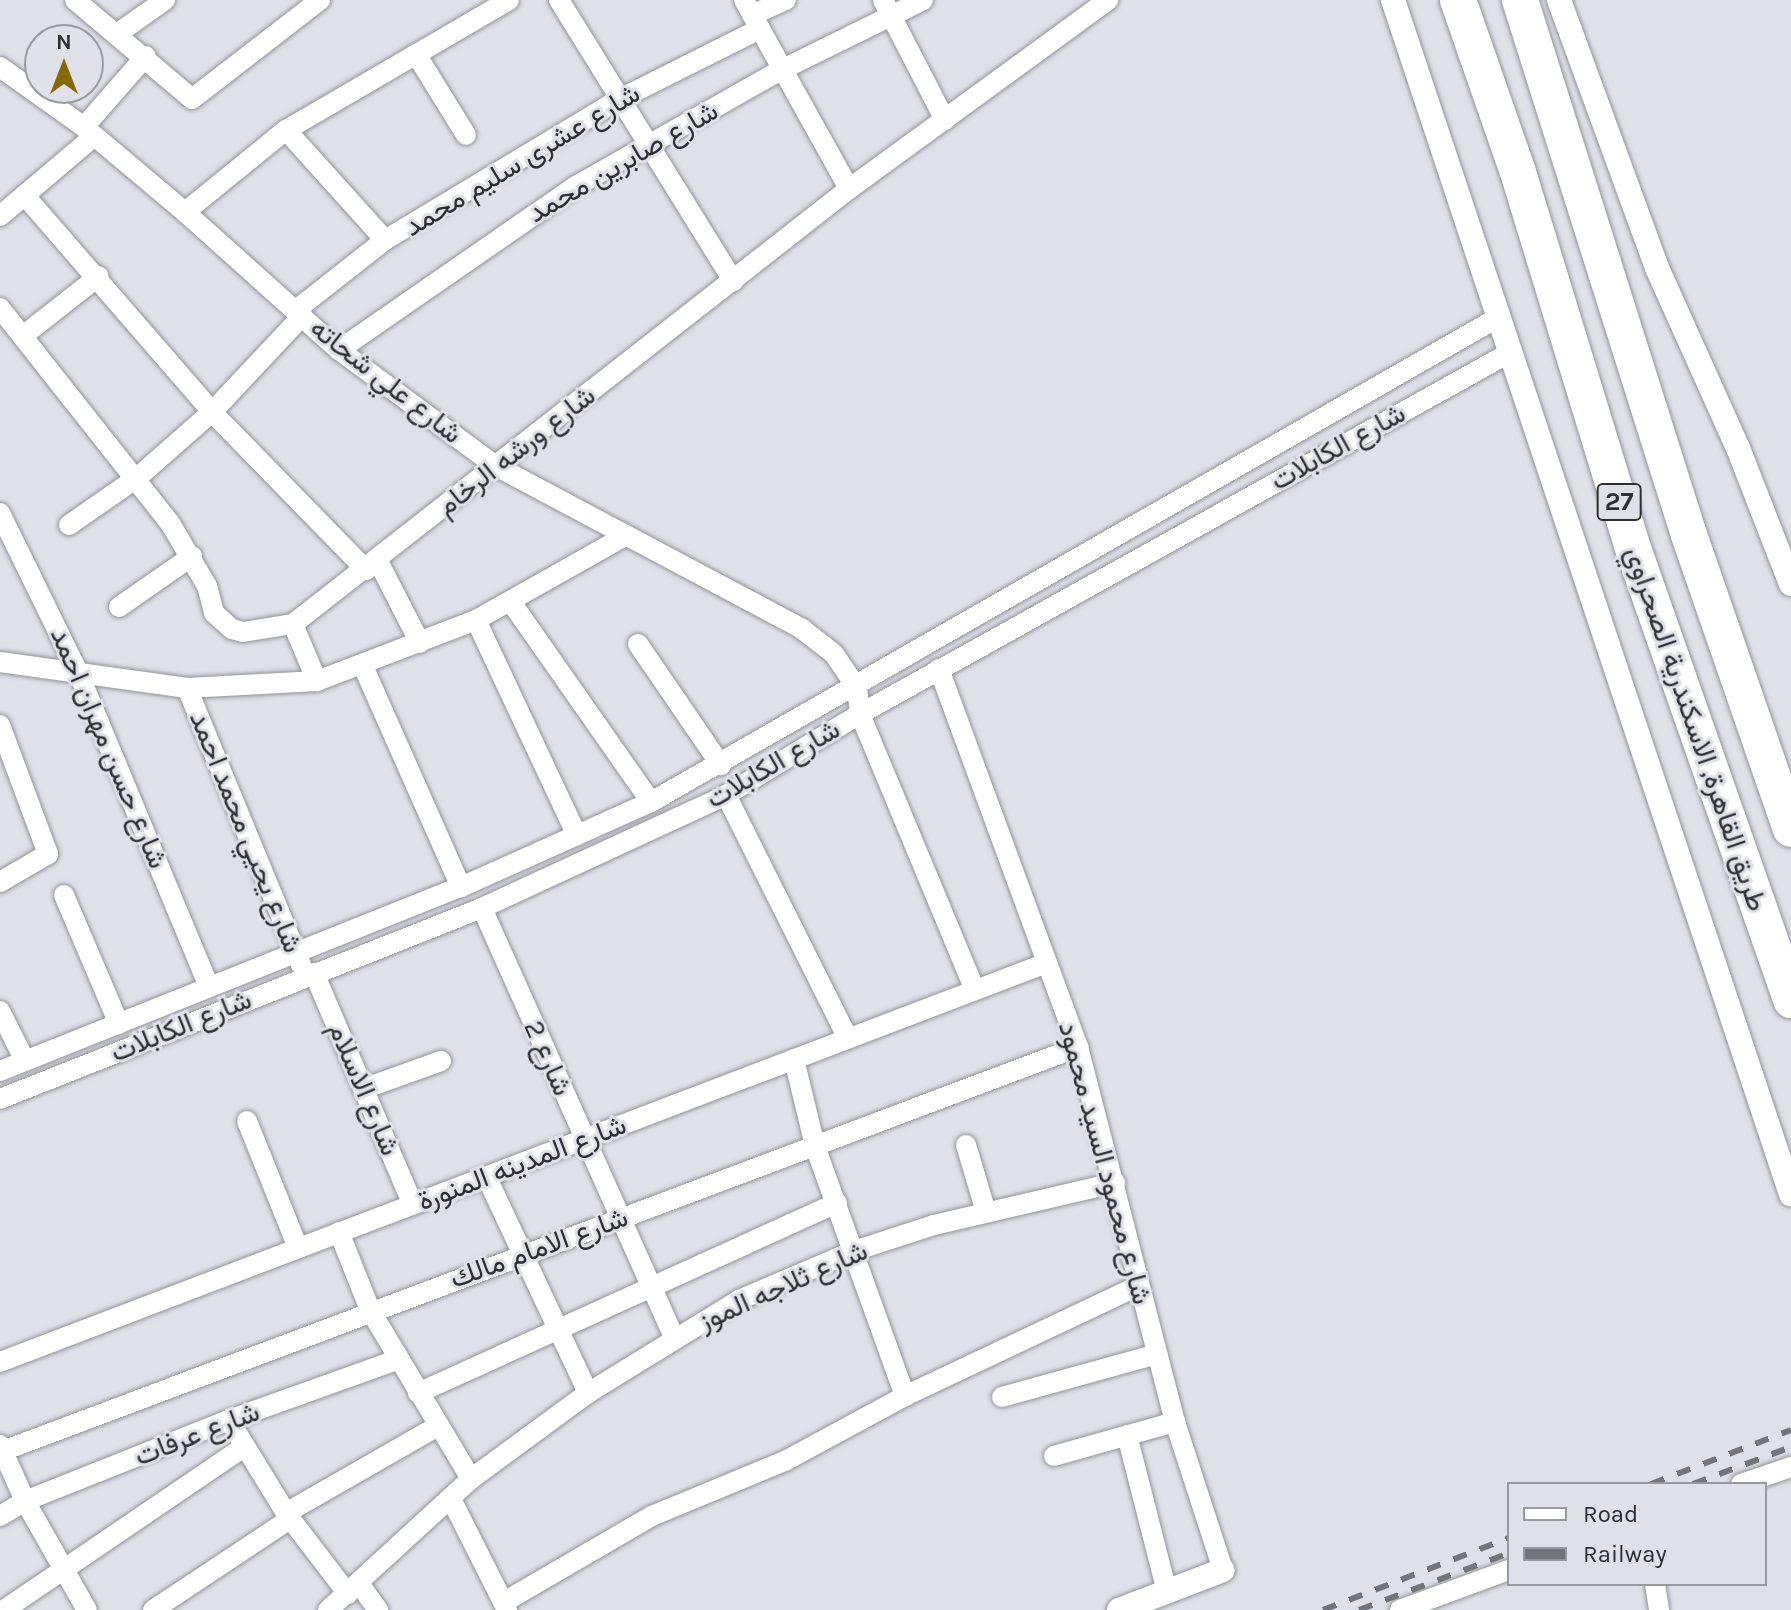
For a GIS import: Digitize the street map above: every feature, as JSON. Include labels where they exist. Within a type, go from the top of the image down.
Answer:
[{"type":"highway","name":"طريق القاهرة, الاسكندرية الصحراوي","points":[[1458,0],[1517,169],[1634,551],[1791,1000]]},
{"type":"highway","name":"طريق القاهرة, الاسكندرية الصحراوي","points":[[1520,0],[1689,535],[1791,829]]},
{"type":"street","points":[[75,0],[146,56],[192,99],[320,0]]},
{"type":"street","points":[[117,34],[165,0]]},
{"type":"street","points":[[185,212],[286,130],[509,0]]},
{"type":"street","points":[[559,0],[646,147],[733,281]]},
{"type":"street","name":"شارع عشرى سليم محمد","points":[[69,525],[138,477],[212,412],[299,313],[385,240],[618,100],[752,15],[786,0]]},
{"type":"street","name":"شارع صابرين محمد","points":[[339,350],[512,227],[887,7],[923,0]]},
{"type":"street","name":"شارع ورشه الرخام","points":[[293,624],[372,566],[849,189],[1108,0]]},
{"type":"street","points":[[1393,0],[1430,100],[1497,318],[1791,1194]]},
{"type":"street","points":[[1559,0],[1662,279],[1738,448],[1791,584]]},
{"type":"street","points":[[887,7],[945,120]]},
{"type":"street","points":[[752,15],[849,189]]},
{"type":"street","points":[[416,54],[466,135]]},
{"type":"street","points":[[0,216],[26,197],[89,132],[146,56]]},
{"type":"street","name":"شارع علي شحاته","points":[[0,67],[89,132],[185,212],[339,350],[496,466],[810,634],[834,654],[857,688],[860,714],[975,990]]},
{"type":"street","points":[[286,130],[385,240]]},
{"type":"street","points":[[26,197],[99,276],[212,412],[372,566],[420,643]]},
{"type":"street","points":[[14,333],[99,276]]},
{"type":"street","points":[[0,308],[14,333],[138,477],[192,556],[214,613],[232,629],[293,624],[317,681]]},
{"type":"street","name":"شارع الكابلات","points":[[0,1071],[461,887],[651,802],[857,688],[1497,318]]},
{"type":"street","name":"شارع الكابلات","points":[[0,1099],[482,908],[726,795],[939,669],[1509,353]]},
{"type":"street","points":[[1325,418],[1340,446]]},
{"type":"street","name":"شارع حسن مهران احمد","points":[[0,513],[78,672],[209,987]]},
{"type":"street","points":[[0,662],[187,688],[317,681],[363,666],[476,620],[625,536]]},
{"type":"street","points":[[119,607],[192,556]]},
{"type":"street","points":[[511,602],[651,802]]},
{"type":"street","points":[[476,620],[577,836]]},
{"type":"street","points":[[638,644],[721,765]]},
{"type":"street","points":[[363,666],[461,887]]},
{"type":"street","name":"شارع محمود السيد محمود","points":[[939,669],[1044,964],[1078,1047],[1175,1422],[1223,1570]]},
{"type":"street","name":"شارع يحيي محمد احمد","points":[[187,688],[297,953],[310,974]]},
{"type":"street","points":[[0,725],[48,854],[0,882]]},
{"type":"street","points":[[726,795],[847,1037]]},
{"type":"street","points":[[64,895],[119,1024]]},
{"type":"street","name":"شارع 2","points":[[482,908],[674,1338]]},
{"type":"street","name":"شارع المدينه المنورة","points":[[0,1362],[1044,964]]},
{"type":"street","name":"شارع الاسلام","points":[[310,974],[413,1205]]},
{"type":"street","points":[[0,1011],[25,1061]]},
{"type":"street","name":"شارع الامام مالك","points":[[1,1449],[1078,1047]]},
{"type":"street","points":[[794,1059],[815,1146],[905,1396]]},
{"type":"street","points":[[363,1089],[441,1061]]},
{"type":"street","points":[[247,1121],[298,1248]]},
{"type":"street","points":[[966,1145],[986,1212]]},
{"type":"street","points":[[487,1178],[519,1256],[588,1393]]},
{"type":"street","name":"شارع ثلاجه الموز","points":[[328,1610],[354,1590],[471,1479],[588,1393],[739,1300],[854,1251],[986,1212],[1115,1183]]},
{"type":"street","points":[[418,1393],[837,1203]]},
{"type":"street","points":[[339,1232],[370,1310],[397,1360],[471,1479]]},
{"type":"street","points":[[451,1499],[505,1606],[652,1516],[785,1461],[905,1396],[1138,1286]]},
{"type":"street","points":[[1002,1397],[1157,1354]]},
{"type":"street","name":"شارع عرفات","points":[[0,1516],[25,1501],[229,1420],[397,1360]]},
{"type":"street","points":[[229,1420],[288,1516],[354,1590],[378,1610]]},
{"type":"street","points":[[1054,1456],[1175,1422]]},
{"type":"street","points":[[153,1610],[288,1516],[438,1426]]},
{"type":"street","points":[[1127,1435],[1167,1592]]},
{"type":"street","points":[[4,1610],[66,1572],[244,1447]]},
{"type":"street","points":[[1,1449],[25,1501],[87,1610]]},
{"type":"street","points":[[1747,1482],[1791,1467]]},
{"type":"street","points":[[1119,1610],[1223,1570]]},
{"type":"street","points":[[1400,1610],[1507,1571]]},
{"type":"street","points":[[1655,1586],[1659,1610]]},
{"type":"railway","points":[[1656,1482],[1791,1430]]},
{"type":"railway","points":[[1698,1482],[1791,1447]]},
{"type":"railway","points":[[1323,1610],[1507,1539]]},
{"type":"railway","points":[[1359,1610],[1507,1554]]}]
